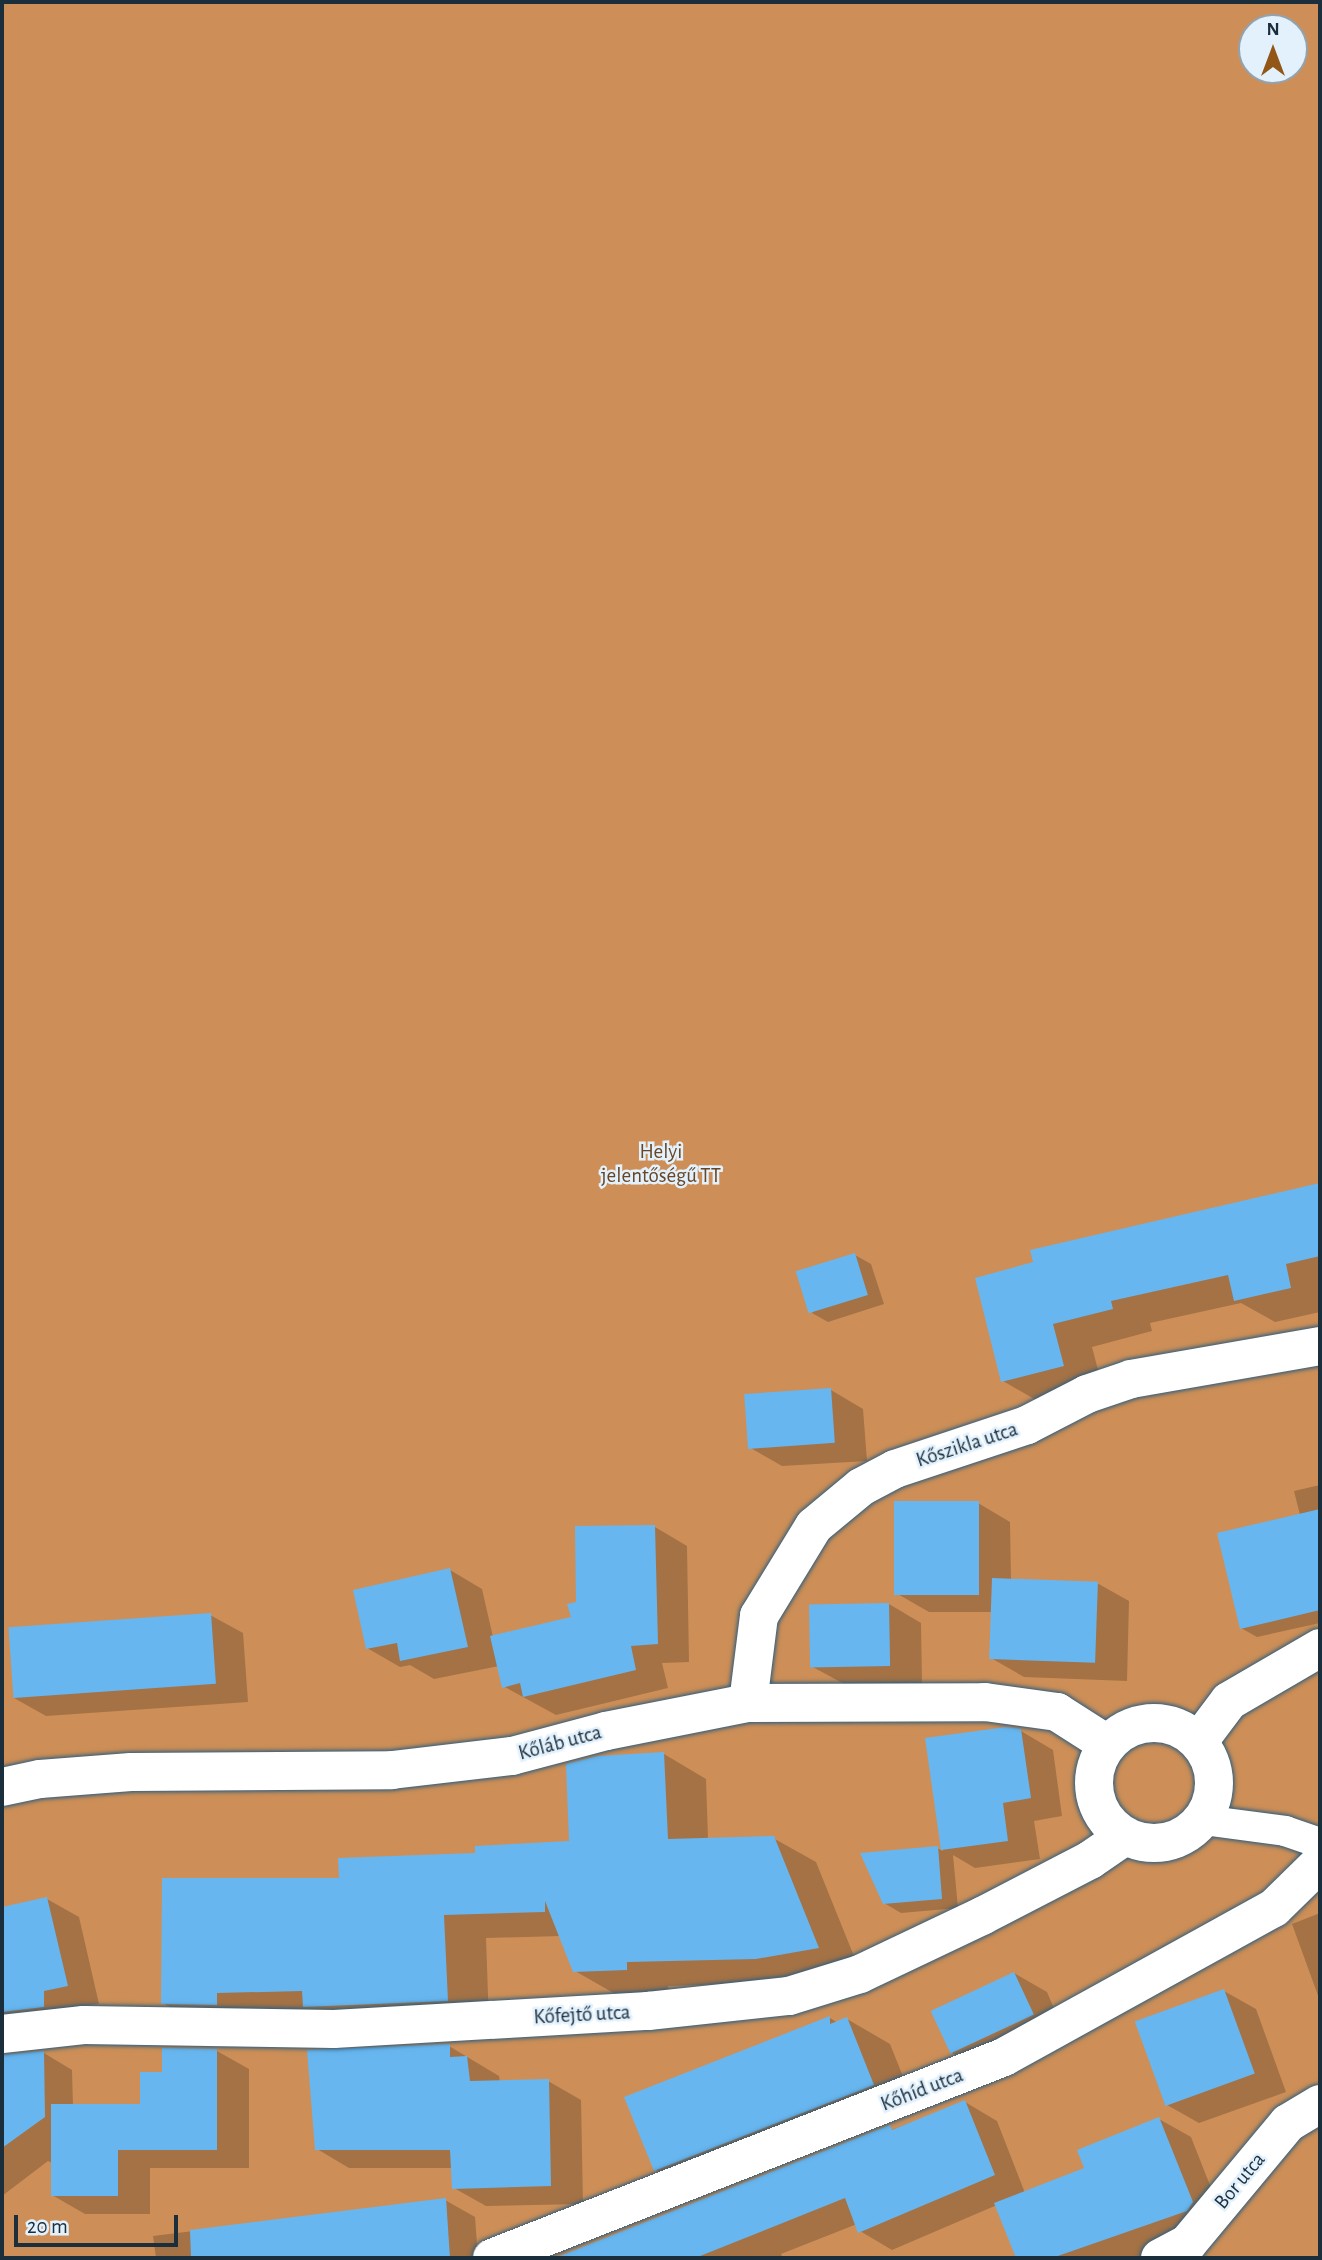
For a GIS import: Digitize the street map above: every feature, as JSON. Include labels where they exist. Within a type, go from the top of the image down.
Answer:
[{"type":"street","name":"Kőszikla utca","points":[[748,1703],[759,1616],[814,1526],[861,1487],[895,1469],[1027,1425],[1087,1394],[1131,1379],[1320,1346]]},
{"type":"street","points":[[1199,1741],[1229,1701],[1320,1648]]},
{"type":"street","name":"Kőláb utca","points":[[2,1787],[40,1779],[131,1772],[418,1767],[512,1756],[606,1731],[748,1703],[985,1702],[1056,1712],[1107,1744]]},
{"type":"street","points":[[1153,1721],[1185,1731],[1199,1741],[1214,1774],[1213,1798],[1203,1820],[1175,1840],[1158,1844],[1125,1836],[1100,1811],[1094,1794],[1098,1759],[1107,1744],[1120,1732],[1153,1721]]},
{"type":"street","name":"Kőfejtő utca","points":[[2,2034],[84,2025],[334,2029],[648,2011],[789,1996],[860,1974],[982,1916],[1090,1860],[1125,1836]]},
{"type":"street","name":"Kőhíd utca","points":[[492,2258],[1004,2057],[1275,1908],[1320,1863]]},
{"type":"street","name":"Bor utca","points":[[1160,2258],[1188,2243],[1288,2123],[1320,2104]]},
{"type":"lane","points":[[1203,1820],[1285,1831],[1320,1843]]},
{"type":"green space","name":"Helyi jelentőségű TT","points":[[2,2],[1320,2],[1320,2258],[2,2258]]},
{"type":"building","points":[[1320,1183],[1320,1256],[1286,1264],[1291,1288],[1234,1301],[1228,1275],[1111,1301],[1113,1309],[1053,1324],[1064,1366],[1001,1382],[975,1278],[1033,1262],[1030,1250]]},
{"type":"building","points":[[855,1253],[868,1295],[809,1313],[796,1271]]},
{"type":"building","points":[[831,1388],[835,1443],[748,1449],[744,1394]]},
{"type":"building","points":[[894,1501],[979,1501],[979,1595],[894,1595]]},
{"type":"building","points":[[1320,1509],[1320,1610],[1240,1629],[1217,1533]]},
{"type":"building","points":[[655,1525],[658,1644],[631,1646],[636,1670],[523,1697],[520,1683],[502,1688],[490,1636],[571,1617],[567,1604],[576,1602],[575,1526]]},
{"type":"building","points":[[450,1568],[468,1647],[400,1661],[397,1643],[366,1649],[353,1590]]},
{"type":"building","points":[[992,1578],[1098,1582],[1095,1663],[989,1659]]},
{"type":"building","points":[[889,1603],[890,1666],[810,1667],[809,1604]]},
{"type":"building","points":[[211,1613],[216,1684],[13,1698],[8,1627]]},
{"type":"building","points":[[1006,1727],[1021,1729],[1031,1798],[1003,1803],[1008,1841],[941,1850],[925,1738]]},
{"type":"building","points":[[664,1752],[668,1839],[774,1836],[819,1948],[756,1959],[627,1962],[627,1970],[573,1972],[545,1901],[545,1912],[444,1915],[448,2001],[303,2007],[302,1991],[217,1993],[217,2005],[161,2004],[162,1878],[339,1878],[338,1858],[475,1853],[475,1846],[569,1841],[566,1764],[598,1756]]},
{"type":"building","points":[[938,1846],[942,1899],[883,1904],[860,1853]]},
{"type":"building","points":[[47,1897],[68,1986],[44,1991],[44,2007],[2,2012],[2,1907]]},
{"type":"building","points":[[1014,1972],[1034,2015],[950,2053],[931,2011]]},
{"type":"building","points":[[1224,1989],[1255,2074],[1166,2106],[1135,2021]]},
{"type":"building","points":[[830,2016],[830,2024],[847,2017],[874,2085],[654,2171],[624,2097]]},
{"type":"building","points":[[450,2044],[450,2057],[467,2056],[470,2081],[549,2079],[551,2186],[452,2189],[450,2150],[315,2150],[307,2050]]},
{"type":"building","points":[[162,2048],[217,2049],[217,2150],[118,2150],[118,2196],[51,2196],[51,2104],[140,2104],[140,2072],[162,2072]]},
{"type":"building","points":[[44,2051],[45,2117],[2,2148],[2,2055]]},
{"type":"building","points":[[965,2100],[995,2175],[858,2233],[845,2198],[695,2258],[555,2258],[890,2125],[892,2130]]},
{"type":"building","points":[[1159,2117],[1193,2202],[1187,2211],[1052,2258],[1016,2258],[994,2203],[1084,2168],[1077,2150]]},
{"type":"building","points":[[446,2198],[450,2258],[191,2258],[190,2230]]}]
